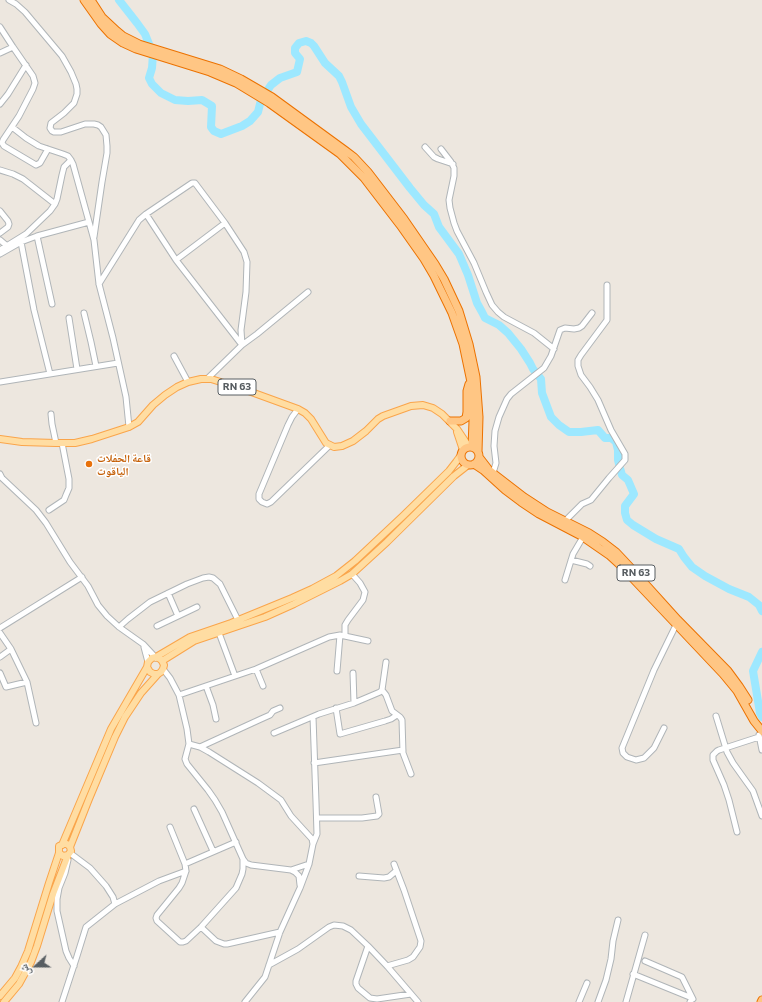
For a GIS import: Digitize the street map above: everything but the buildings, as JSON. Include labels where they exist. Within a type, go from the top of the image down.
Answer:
[{"type":"highway","points":[[84,0],[97,19],[110,34],[123,43],[138,46],[159,56],[221,76],[270,100],[346,151],[361,164],[374,179],[435,264],[454,300],[465,328],[475,372],[479,417],[477,461],[471,464]]},
{"type":"highway","points":[[91,0],[102,17],[117,31],[132,40],[138,46]]},
{"type":"highway","points":[[270,100],[340,154],[364,178],[400,225],[434,276],[449,307],[463,344],[471,382],[473,415],[463,461],[483,470],[510,494],[529,508],[583,537]]},
{"type":"highway","points":[[452,423],[466,418],[467,390],[471,382]]},
{"type":"highway","points":[[466,450],[474,448],[478,455]]},
{"type":"highway","name":"RN 63","points":[[478,455],[485,466],[524,497],[547,512],[603,542],[616,552],[678,620],[728,671],[739,686],[761,730]]},
{"type":"highway","name":"RN 63","points":[[583,537],[609,555],[621,566],[695,644],[733,686],[761,730]]},
{"type":"main road","name":"RN 63","points":[[0,439],[22,442],[75,443],[92,439],[129,427],[138,422],[153,405],[177,387],[188,382],[201,379],[211,379],[298,409],[311,419],[326,443],[330,445]]},
{"type":"main road","points":[[0,996],[21,968],[28,951],[59,854],[58,848],[62,844],[111,729],[152,658],[156,658],[190,637],[238,620],[312,589],[336,576],[350,566],[403,516],[449,471],[466,450],[461,433],[452,423],[442,414],[423,405],[411,406],[378,419],[366,431],[342,446],[334,447],[330,445]]},
{"type":"main road","points":[[162,661],[194,641],[265,616],[328,588],[353,572],[387,542],[457,473],[471,464]]},
{"type":"main road","points":[[350,566],[353,572]]},
{"type":"main road","points":[[4,1002],[19,984],[31,962],[53,894],[89,799],[125,716],[141,694],[163,669],[164,665],[162,661],[159,658],[156,658]]},
{"type":"main road","points":[[148,664],[150,672],[158,674]]},
{"type":"main road","points":[[62,844],[67,844],[69,853]]},
{"type":"main road","points":[[59,854],[63,856],[69,853]]},
{"type":"street","points":[[9,0],[16,4],[30,18],[62,56],[78,89],[74,103],[51,123],[50,128],[52,131],[61,132],[86,124],[94,124],[101,127],[106,135],[107,153],[94,240]]},
{"type":"street","points":[[0,27],[12,47],[35,79],[35,86],[2,143],[4,146],[36,165],[40,163],[48,149]]},
{"type":"street","points":[[0,53],[12,47]]},
{"type":"street","points":[[0,104],[26,65]]},
{"type":"street","points":[[12,127],[26,138],[40,146],[63,154],[71,160],[75,169],[94,240],[99,284],[126,397],[129,427]]},
{"type":"street","points":[[425,147],[429,153],[438,159],[453,164]]},
{"type":"street","points":[[441,150],[453,164],[454,176],[449,195],[450,208],[457,231],[474,263],[489,298],[501,315],[522,326],[554,349]]},
{"type":"street","points":[[0,250],[26,234],[50,211],[57,199],[62,171],[71,160]]},
{"type":"street","points":[[0,170],[14,174],[23,179],[55,204]]},
{"type":"street","points":[[99,284],[139,220],[194,183],[225,223],[244,252],[247,262],[246,292],[241,330],[242,345]]},
{"type":"street","points":[[0,211],[9,224],[8,227],[0,233]]},
{"type":"street","points":[[146,214],[176,260],[242,345]]},
{"type":"street","points":[[0,254],[21,242],[37,236],[89,222]]},
{"type":"street","points":[[176,260],[225,223]]},
{"type":"street","points":[[37,236],[52,304]]},
{"type":"street","points":[[0,240],[7,246]]},
{"type":"street","points":[[21,242],[34,310],[50,374]]},
{"type":"street","points":[[565,521],[582,504],[591,500],[625,458],[625,454],[612,434],[598,400],[581,375],[578,366],[579,358],[607,320],[607,285]]},
{"type":"street","points":[[207,379],[242,345],[308,292]]},
{"type":"street","points":[[84,313],[96,366]]},
{"type":"street","points":[[493,473],[496,463],[494,436],[505,402],[544,368],[549,361],[561,330],[566,328],[579,328],[592,313]]},
{"type":"street","points":[[69,318],[78,370]]},
{"type":"street","points":[[174,356],[188,382]]},
{"type":"street","points":[[0,382],[118,363]]},
{"type":"street","points":[[298,409],[288,424],[258,494],[259,499],[267,504],[271,502],[330,445]]},
{"type":"street","points":[[49,510],[64,500],[69,488],[70,479],[52,424],[51,414]]},
{"type":"street","points":[[0,474],[2,478],[36,510],[46,523],[70,562],[88,586],[98,605],[107,616],[119,628],[143,644],[156,658]]},
{"type":"street","points":[[565,580],[573,554],[583,537]]},
{"type":"street","points":[[571,560],[590,566]]},
{"type":"street","points":[[337,671],[342,635],[345,625],[363,600],[365,592],[353,572]]},
{"type":"street","points":[[0,628],[82,577]]},
{"type":"street","points":[[119,628],[150,602],[203,578],[213,578],[220,584],[238,620]]},
{"type":"street","points":[[168,593],[178,616]]},
{"type":"street","points":[[157,626],[197,607]]},
{"type":"street","points":[[664,728],[655,746],[644,758],[636,760],[627,757],[624,753],[622,748],[654,670],[676,625]]},
{"type":"street","points":[[0,633],[11,649],[27,682],[36,723]]},
{"type":"street","points":[[219,633],[234,676]]},
{"type":"street","points":[[179,695],[256,669],[329,637],[342,635],[368,641]]},
{"type":"street","points":[[143,644],[148,664]]},
{"type":"street","points":[[0,657],[11,649]]},
{"type":"street","points":[[386,662],[382,690],[386,695],[392,711],[402,720],[403,750],[412,774]]},
{"type":"street","points":[[163,669],[170,678],[179,695],[189,744],[185,758],[187,764],[215,800],[243,859],[246,863],[251,865],[291,870],[295,872],[299,876],[300,888]]},
{"type":"street","points":[[256,669],[263,686]]},
{"type":"street","points":[[0,673],[6,687],[27,682]]},
{"type":"street","points":[[353,673],[354,703]]},
{"type":"street","points":[[206,686],[216,719]]},
{"type":"street","points":[[274,733],[313,718],[319,714],[354,703],[382,690]]},
{"type":"street","points":[[200,747],[261,719],[280,708]]},
{"type":"street","points":[[336,708],[340,734],[392,719],[397,715]]},
{"type":"street","points":[[716,716],[728,756],[754,791],[762,816]]},
{"type":"street","points":[[246,1002],[265,977],[280,932],[309,864],[313,844],[317,834],[313,718]]},
{"type":"street","points":[[737,832],[729,800],[713,757],[715,752],[761,730],[762,750]]},
{"type":"street","points":[[189,744],[200,747],[258,783],[281,800],[291,816],[312,839],[313,844]]},
{"type":"street","points":[[314,763],[403,750]]},
{"type":"street","points":[[317,818],[362,818],[377,816],[379,814],[376,797]]},
{"type":"street","points":[[194,809],[213,851]]},
{"type":"street","points":[[170,827],[185,864],[186,871],[179,888],[156,915],[156,918],[157,921],[180,942],[186,941],[201,927],[236,888],[242,874],[243,859]]},
{"type":"street","points":[[185,864],[236,842]]},
{"type":"street","points":[[74,966],[66,952],[57,911],[59,888],[65,873],[69,853],[90,868],[106,886],[113,897],[115,904]]},
{"type":"street","points":[[291,870],[309,864]]},
{"type":"street","points":[[387,966],[413,957],[420,947],[421,941],[394,864]]},
{"type":"street","points":[[62,1002],[86,927],[115,904],[159,881],[186,871]]},
{"type":"street","points":[[359,876],[384,878],[389,877],[396,871]]},
{"type":"street","points":[[598,1002],[606,980],[611,959],[612,941],[618,920]]},
{"type":"street","points":[[269,965],[298,949],[324,930],[334,925],[338,925],[348,928],[368,946],[418,1002]]},
{"type":"street","points":[[201,927],[216,941],[224,944],[280,932]]},
{"type":"street","points":[[626,1002],[645,935]]},
{"type":"street","points":[[368,946],[356,981],[358,988],[370,998],[377,999],[411,994]]},
{"type":"street","points":[[645,961],[682,977],[692,1001]]},
{"type":"street","points":[[633,974],[692,1001]]},
{"type":"street","points":[[579,1002],[587,983]]},
{"type":"waterway","points":[[119,0],[145,34],[153,54],[152,68],[149,78],[152,84],[161,93],[175,100],[202,100],[212,106],[211,127],[214,131],[221,134],[242,126],[250,121],[258,112],[261,100],[271,85],[280,78],[297,72],[300,59],[295,53],[295,48],[299,43],[306,41],[311,43],[325,63],[339,76],[351,107],[361,124],[410,188],[424,205],[434,214],[439,227],[459,254],[468,275],[477,303],[485,318],[499,325],[508,333],[521,349],[541,379],[542,393],[551,417],[569,432],[598,430],[605,438],[611,438],[616,442],[618,460],[622,475],[628,480],[634,494],[625,506],[627,520],[656,539],[679,549],[692,567],[729,589],[749,597],[759,605],[762,611]]},
{"type":"waterway","points":[[762,652],[753,671],[762,717]]},
{"type":"place","name":"قاعة الحفلات الياقوت","points":[[89,464]]}]
